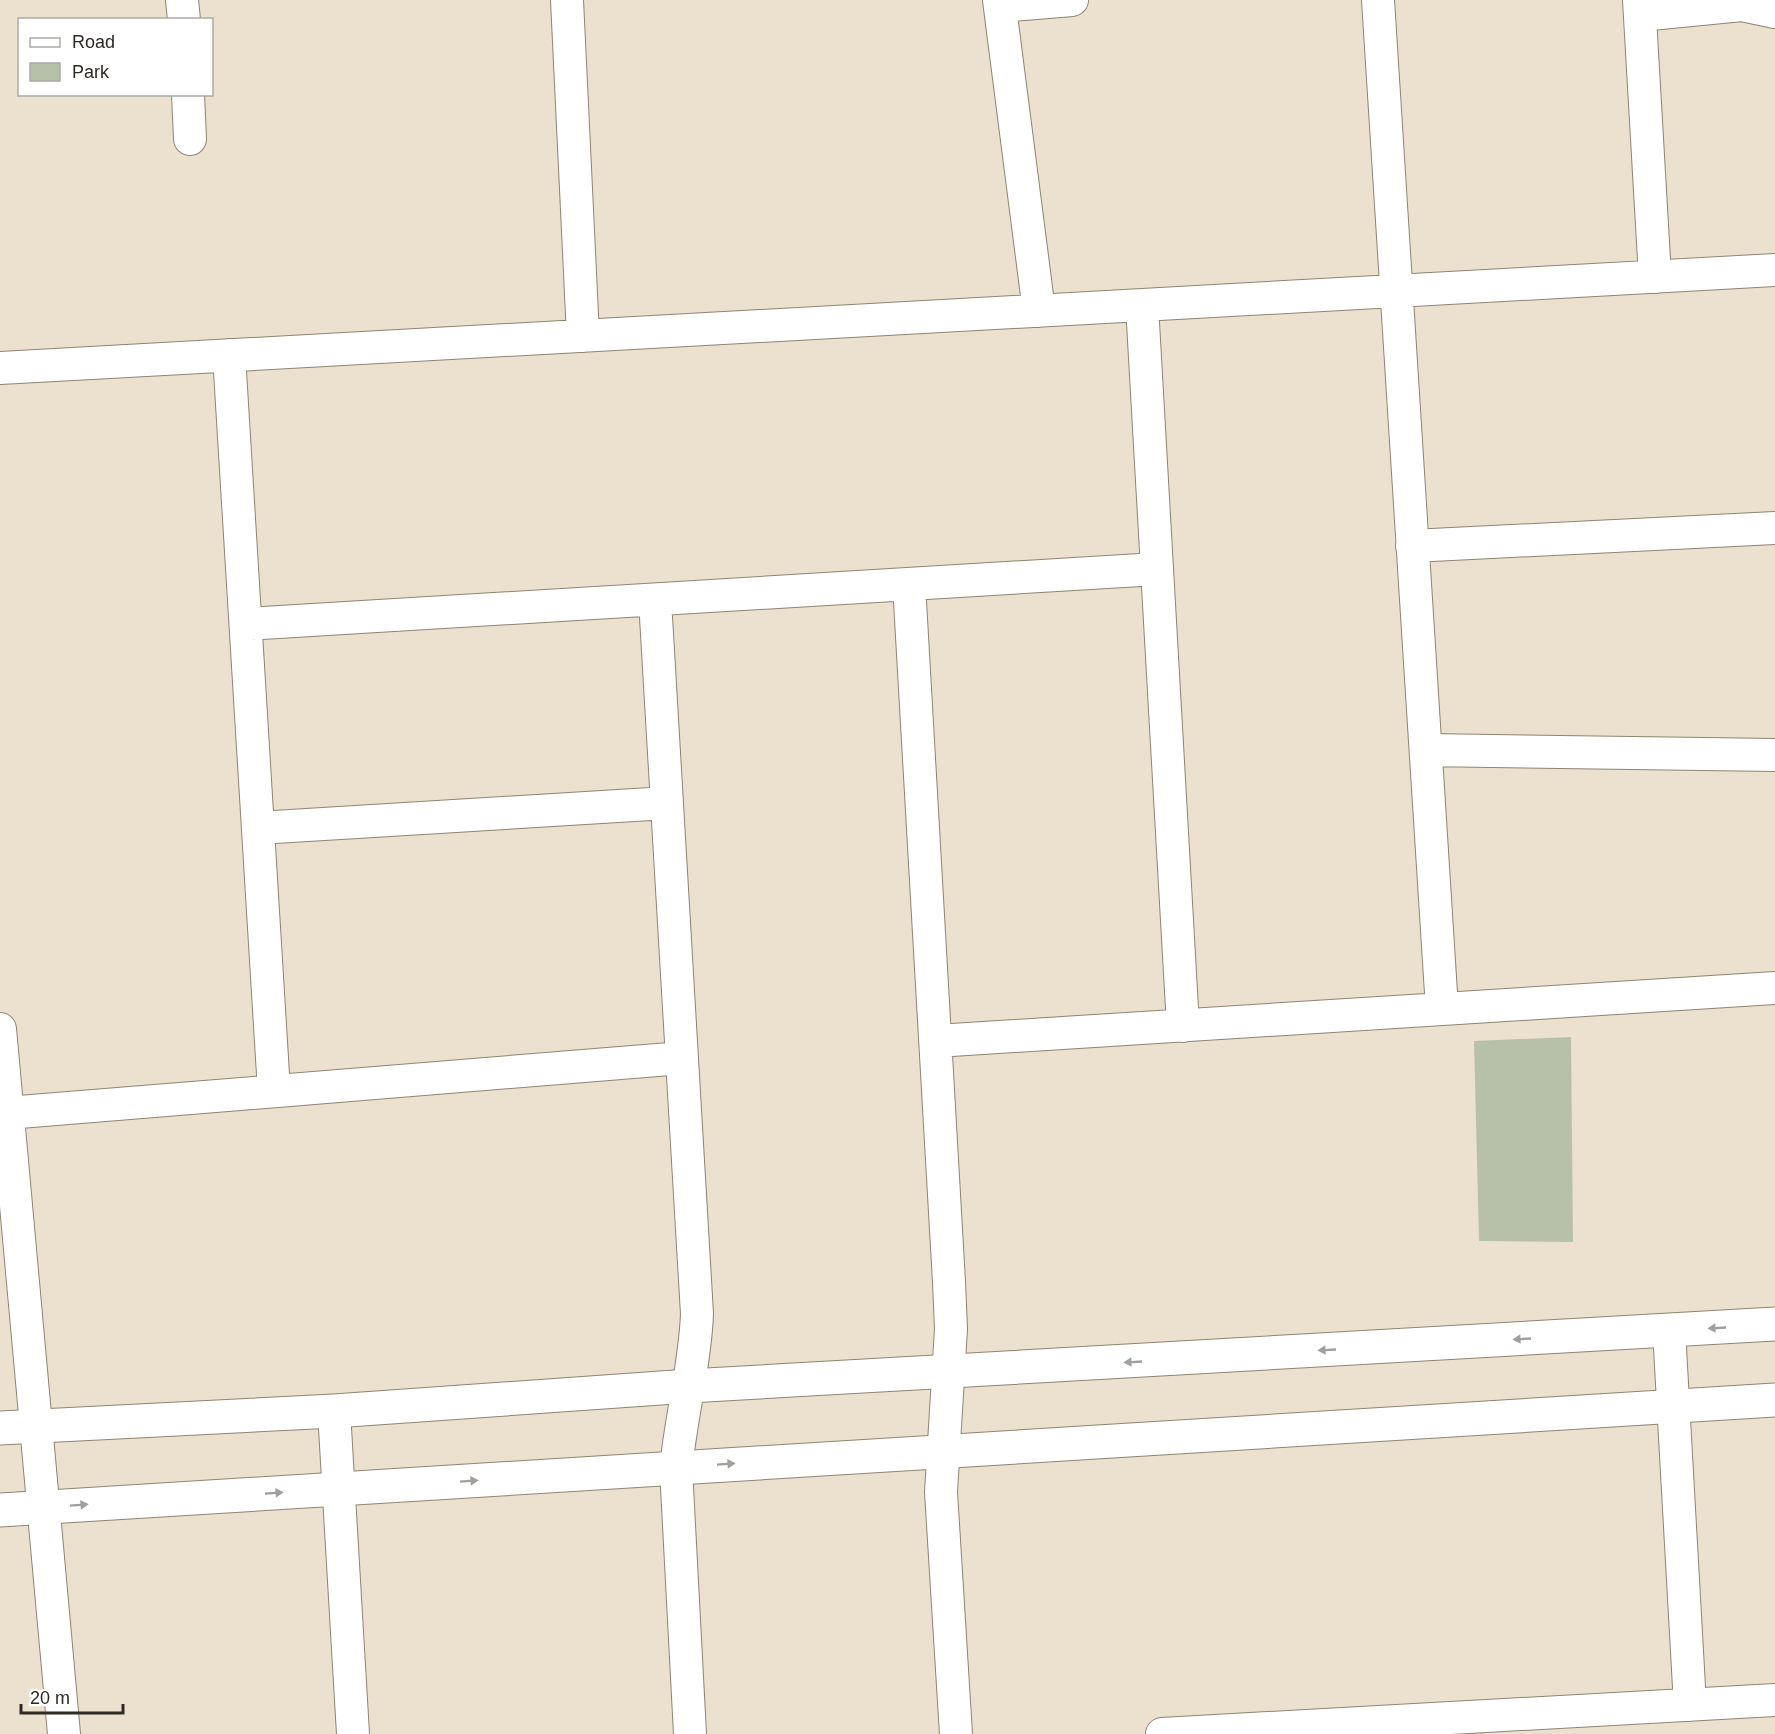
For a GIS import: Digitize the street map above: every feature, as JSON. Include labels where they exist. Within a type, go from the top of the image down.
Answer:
[{"type":"street","points":[[182,0],[184,18]]},
{"type":"street","points":[[567,0],[583,336]]},
{"type":"street","points":[[1039,311],[999,3],[1072,0]]},
{"type":"street","points":[[1378,0],[1442,1009]]},
{"type":"street","points":[[1655,277],[1639,8],[1742,5],[1761,7],[1775,12]]},
{"type":"street","points":[[188,96],[190,139]]},
{"type":"street","points":[[0,368],[1775,270]]},
{"type":"street","points":[[1142,305],[1183,1026]]},
{"type":"street","points":[[230,355],[274,1091]]},
{"type":"street","points":[[1412,546],[1775,528]]},
{"type":"street","points":[[246,624],[1157,569]]},
{"type":"street","points":[[909,584],[949,1282],[948,1372],[943,1450],[943,1534],[956,1734]]},
{"type":"street","points":[[655,600],[697,1314],[689,1386],[680,1430],[676,1468],[690,1734]]},
{"type":"street","points":[[1426,750],[1775,755]]},
{"type":"street","points":[[258,828],[667,803]]},
{"type":"street","points":[[936,1041],[1775,988]]},
{"type":"street","points":[[0,1029],[34,1426],[44,1507],[64,1734]]},
{"type":"street","points":[[7,1113],[682,1058]]},
{"type":"street","points":[[0,1428],[334,1411],[689,1386],[1775,1324]]},
{"type":"street","points":[[1669,1330],[1690,1705]]},
{"type":"street","points":[[0,1510],[1775,1400]]},
{"type":"street","points":[[334,1411],[353,1734]]},
{"type":"street","points":[[1162,1734],[1418,1727],[1775,1700]]},
{"type":"green space","points":[[1571,1037],[1573,1242],[1479,1241],[1474,1041]]}]
